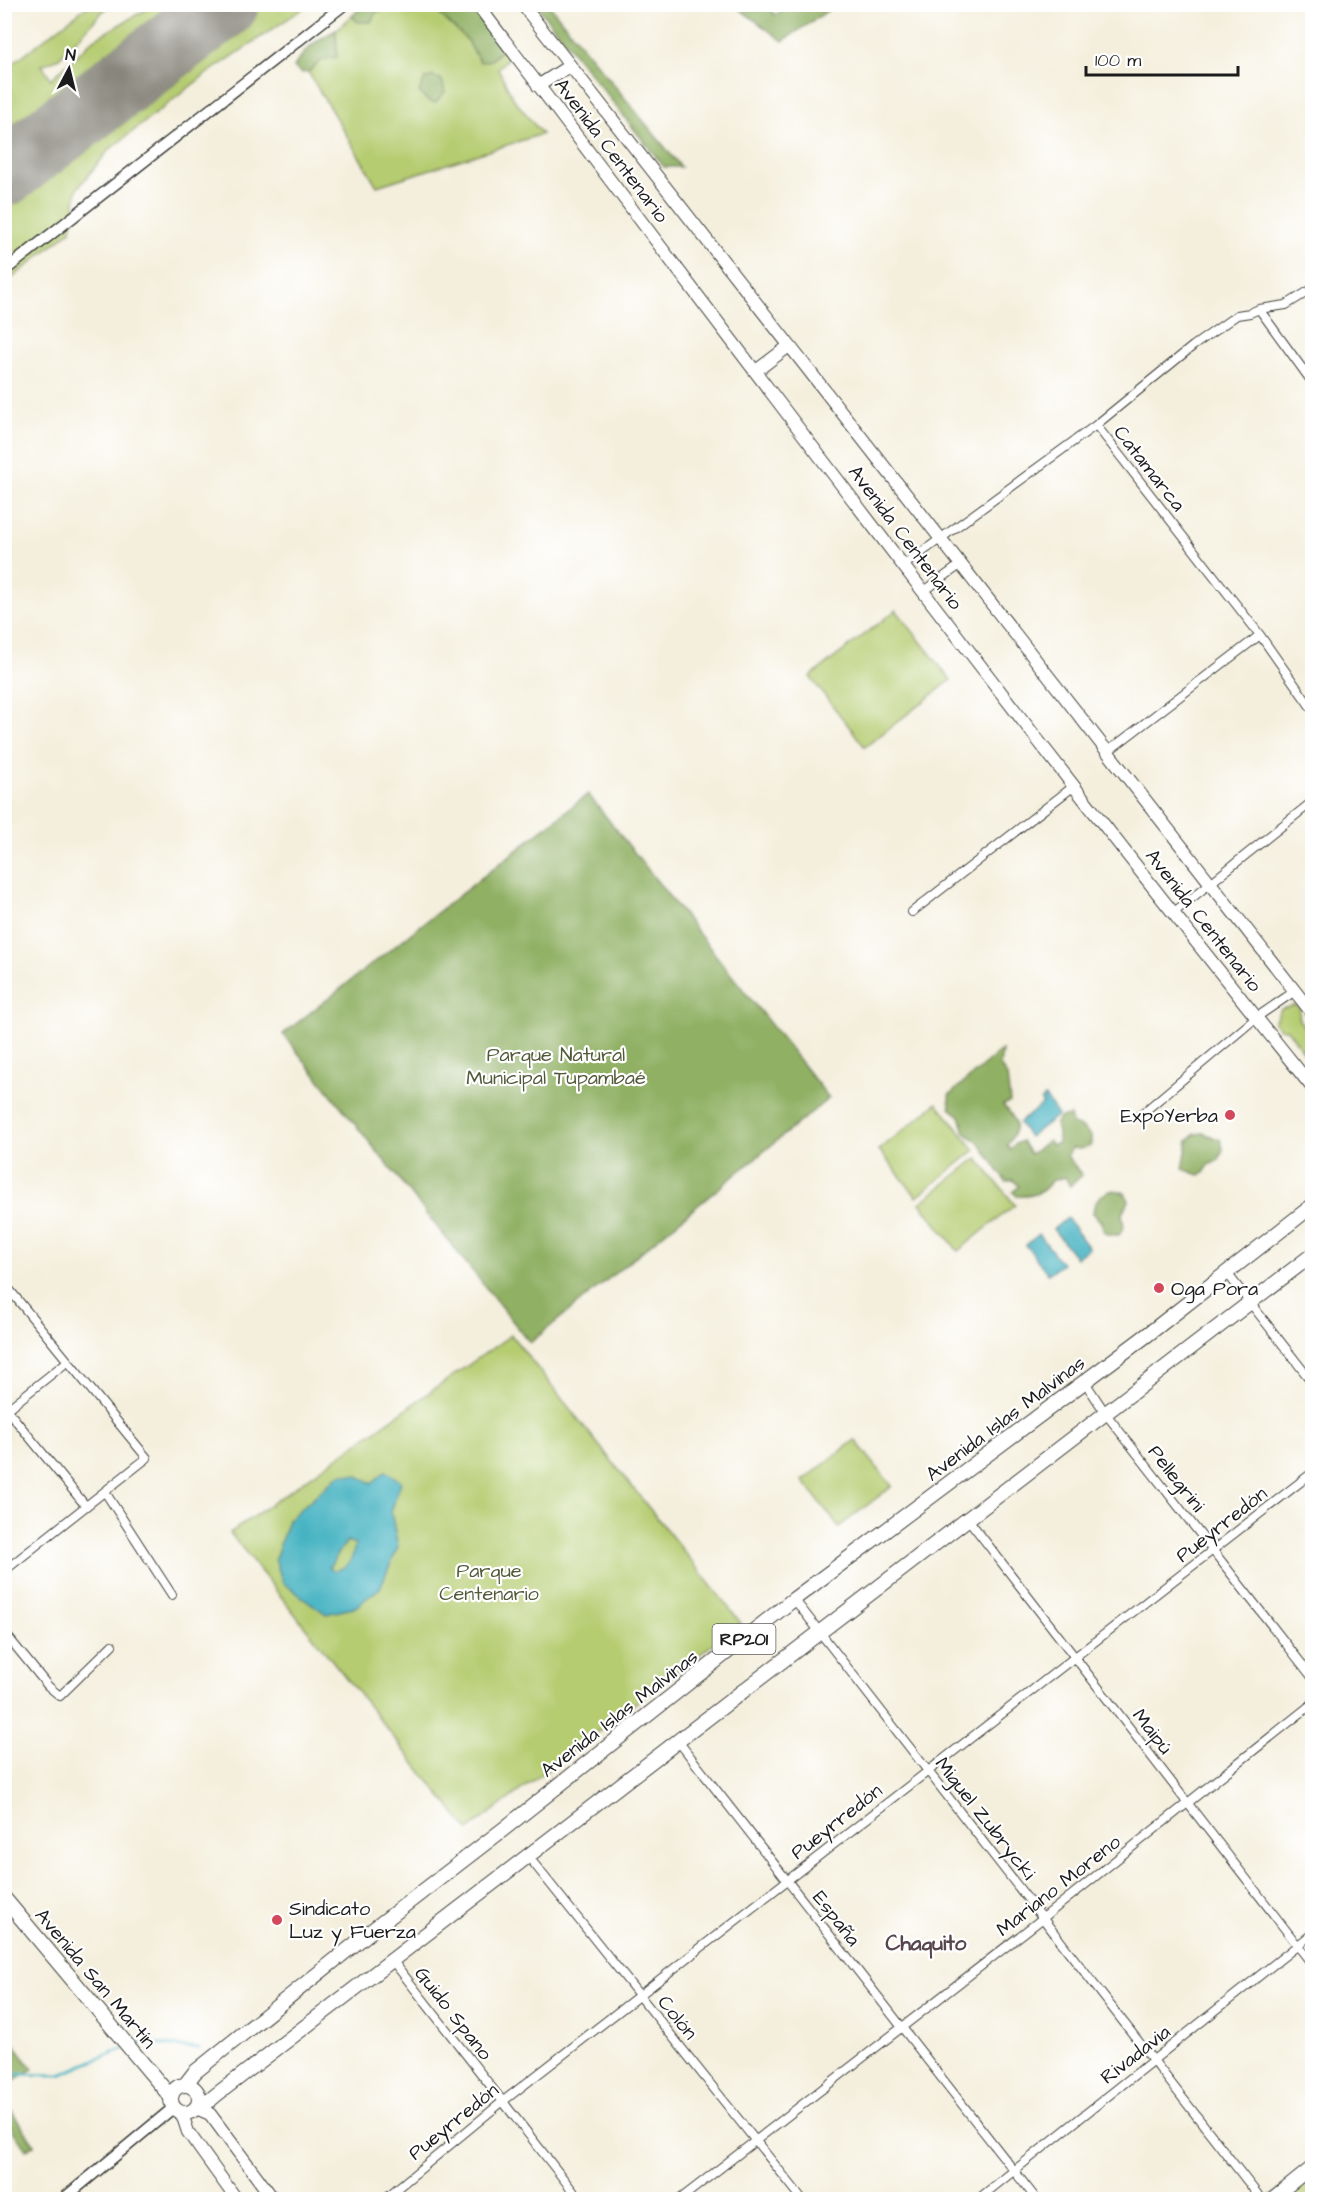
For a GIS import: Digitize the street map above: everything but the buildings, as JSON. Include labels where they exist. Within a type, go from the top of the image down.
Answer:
[{"type":"main road","name":"Avenida Centenario","points":[[477,4],[923,592],[1173,913],[1312,1086]]},
{"type":"main road","name":"Avenida Centenario","points":[[522,4],[1312,1013]]},
{"type":"main road","points":[[538,86],[569,66]]},
{"type":"main road","points":[[756,371],[789,346]]},
{"type":"main road","name":"Avenida Islas Malvinas","points":[[178,2098],[195,2072],[370,1932],[794,1599],[1085,1382],[1312,1206]]},
{"type":"main road","name":"RP201","points":[[178,2098],[190,2113],[216,2095],[1312,1255]]},
{"type":"main road","name":"Avenida San Martín","points":[[4,1898],[158,2082],[178,2098],[192,2087],[197,2091],[197,2106]]},
{"type":"main road","points":[[178,2098],[188,2132],[237,2199]]},
{"type":"main road","points":[[197,2106],[210,2114],[274,2199]]},
{"type":"main road","points":[[1271,2199],[1312,2167]]},
{"type":"street","points":[[4,271],[345,4]]},
{"type":"street","name":"Catamarca","points":[[1312,289],[1286,305],[1237,315],[1193,346],[1096,425],[1260,635],[1312,709]]},
{"type":"street","points":[[1259,309],[1312,382]]},
{"type":"street","points":[[903,566],[1096,425]]},
{"type":"street","points":[[923,592],[960,565]]},
{"type":"street","points":[[1107,752],[1260,635]]},
{"type":"street","points":[[912,912],[1074,786]]},
{"type":"street","points":[[1173,913],[1312,802]]},
{"type":"street","points":[[1138,1117],[1257,1017],[1295,991]]},
{"type":"street","points":[[1227,1273],[1312,1382]]},
{"type":"street","points":[[4,1283],[147,1458],[4,1571]]},
{"type":"street","points":[[68,1361],[5,1409],[85,1505]]},
{"type":"street","name":"Pellegrini","points":[[1085,1382],[1106,1414],[1312,1677]]},
{"type":"street","name":"Pueyrredón","points":[[383,2199],[502,2102],[1312,1473]]},
{"type":"street","points":[[105,1492],[172,1595]]},
{"type":"street","name":"Maipú","points":[[968,1519],[1312,1964]]},
{"type":"street","name":"Miguel Zubrycki","points":[[794,1599],[1262,2199]]},
{"type":"street","points":[[4,1632],[48,1686],[60,1696],[112,1645]]},
{"type":"street","name":"Mariano Moreno","points":[[679,2199],[1043,1918],[1312,1704]]},
{"type":"street","name":"España","points":[[678,1741],[1037,2199]]},
{"type":"street","name":"Colón","points":[[528,1856],[803,2199]]},
{"type":"street","name":"Rivadavia","points":[[977,2199],[1312,1934]]},
{"type":"street","name":"Guido Spano","points":[[392,1960],[580,2199]]},
{"type":"street","name":"RP201","points":[[62,2199],[178,2098]]},
{"type":"green space","points":[[89,5],[109,5],[59,58],[42,65],[51,79],[94,39],[154,5],[308,5],[205,75],[109,150],[77,189],[71,230],[5,284],[5,69]]},
{"type":"green space","points":[[363,5],[398,5],[376,12],[371,22],[358,22],[352,16]]},
{"type":"green space","points":[[398,5],[430,5],[467,40],[480,62],[491,60],[503,48],[511,55],[498,68],[513,98],[542,134],[377,186],[308,72],[337,47],[336,30],[352,16],[358,22],[376,12]]},
{"type":"green space","points":[[430,5],[462,5],[489,20],[503,48],[491,60],[480,62],[467,40]]},
{"type":"green space","points":[[536,5],[549,5],[681,167],[664,167]]},
{"type":"green space","points":[[734,5],[767,5],[775,15],[788,5],[836,5],[783,41]]},
{"type":"green space","points":[[336,30],[337,57],[322,60],[308,72],[301,73],[294,67],[312,45]]},
{"type":"green space","points":[[433,76],[442,80],[445,92],[435,103],[428,101],[419,92],[425,79]]},
{"type":"green space","points":[[896,610],[951,680],[865,747],[810,677]]},
{"type":"green space","name":"Parque Natural Municipal Tupambaé","points":[[588,794],[829,1098],[530,1343],[283,1034]]},
{"type":"green space","points":[[1296,1005],[1300,1009],[1299,1020],[1312,1036],[1312,1063],[1287,1029],[1280,1029],[1274,1022],[1281,1009]]},
{"type":"green space","points":[[1002,1050],[1000,1066],[1007,1076],[1010,1102],[1003,1105],[1012,1115],[1015,1124],[1014,1133],[1007,1145],[1010,1150],[1022,1141],[1030,1154],[1049,1141],[1052,1145],[1058,1143],[1058,1132],[1055,1125],[1059,1118],[1070,1116],[1072,1124],[1081,1127],[1091,1136],[1091,1146],[1080,1149],[1072,1148],[1067,1156],[1082,1175],[1070,1186],[1065,1177],[1051,1181],[1045,1189],[1037,1193],[1017,1196],[1013,1192],[1019,1186],[1013,1180],[1006,1182],[980,1144],[965,1133],[960,1116],[950,1108],[949,1095]]},
{"type":"green space","points":[[937,1103],[975,1150],[917,1197],[879,1150]]},
{"type":"green space","points":[[1203,1133],[1221,1140],[1223,1149],[1219,1160],[1209,1165],[1204,1173],[1199,1175],[1183,1169],[1188,1140],[1195,1134]]},
{"type":"green space","points":[[977,1158],[1015,1205],[958,1251],[920,1203]]},
{"type":"green space","points":[[1113,1190],[1125,1193],[1129,1201],[1122,1214],[1124,1226],[1119,1235],[1104,1232],[1101,1222],[1093,1213],[1098,1198]]},
{"type":"green space","name":"Parque Centenario","points":[[511,1335],[741,1623],[468,1830],[230,1533]]},
{"type":"green space","points":[[855,1440],[892,1486],[839,1527],[803,1481]]},
{"type":"green space","points":[[4,2026],[18,2050],[33,2069],[14,2080],[5,2090]]},
{"type":"green space","points":[[5,2102],[35,2145],[26,2150],[5,2119]]},
{"type":"green space","points":[[1312,2166],[1312,2199],[1267,2199]]},
{"type":"water","points":[[1045,1097],[1058,1115],[1029,1137],[1019,1123],[1043,1104],[1041,1102]]},
{"type":"water","points":[[1067,1218],[1089,1248],[1076,1258],[1053,1229]]},
{"type":"water","points":[[1039,1234],[1062,1264],[1048,1274],[1026,1245]]},
{"type":"water","points":[[386,1471],[401,1482],[391,1512],[398,1547],[380,1588],[354,1608],[326,1614],[283,1583],[275,1559],[288,1520],[340,1474],[356,1475],[372,1483]],"holes":[[[347,1541],[355,1544],[352,1558],[347,1565],[334,1571],[329,1567]]]},
{"type":"waterway","points":[[133,2045],[141,2042],[199,2049]]},
{"type":"waterway","points":[[4,2074],[60,2075],[124,2048]]},
{"type":"runway","points":[[4,173],[225,4]]},
{"type":"place","name":"ExpoYerba","points":[[1230,1115]]},
{"type":"place","name":"Oga Pora","points":[[1159,1288]]},
{"type":"place","name":"Sindicato Luz y Fuerza","points":[[277,1920]]},
{"type":"district","name":"Chaquito","points":[[926,1943]]}]
